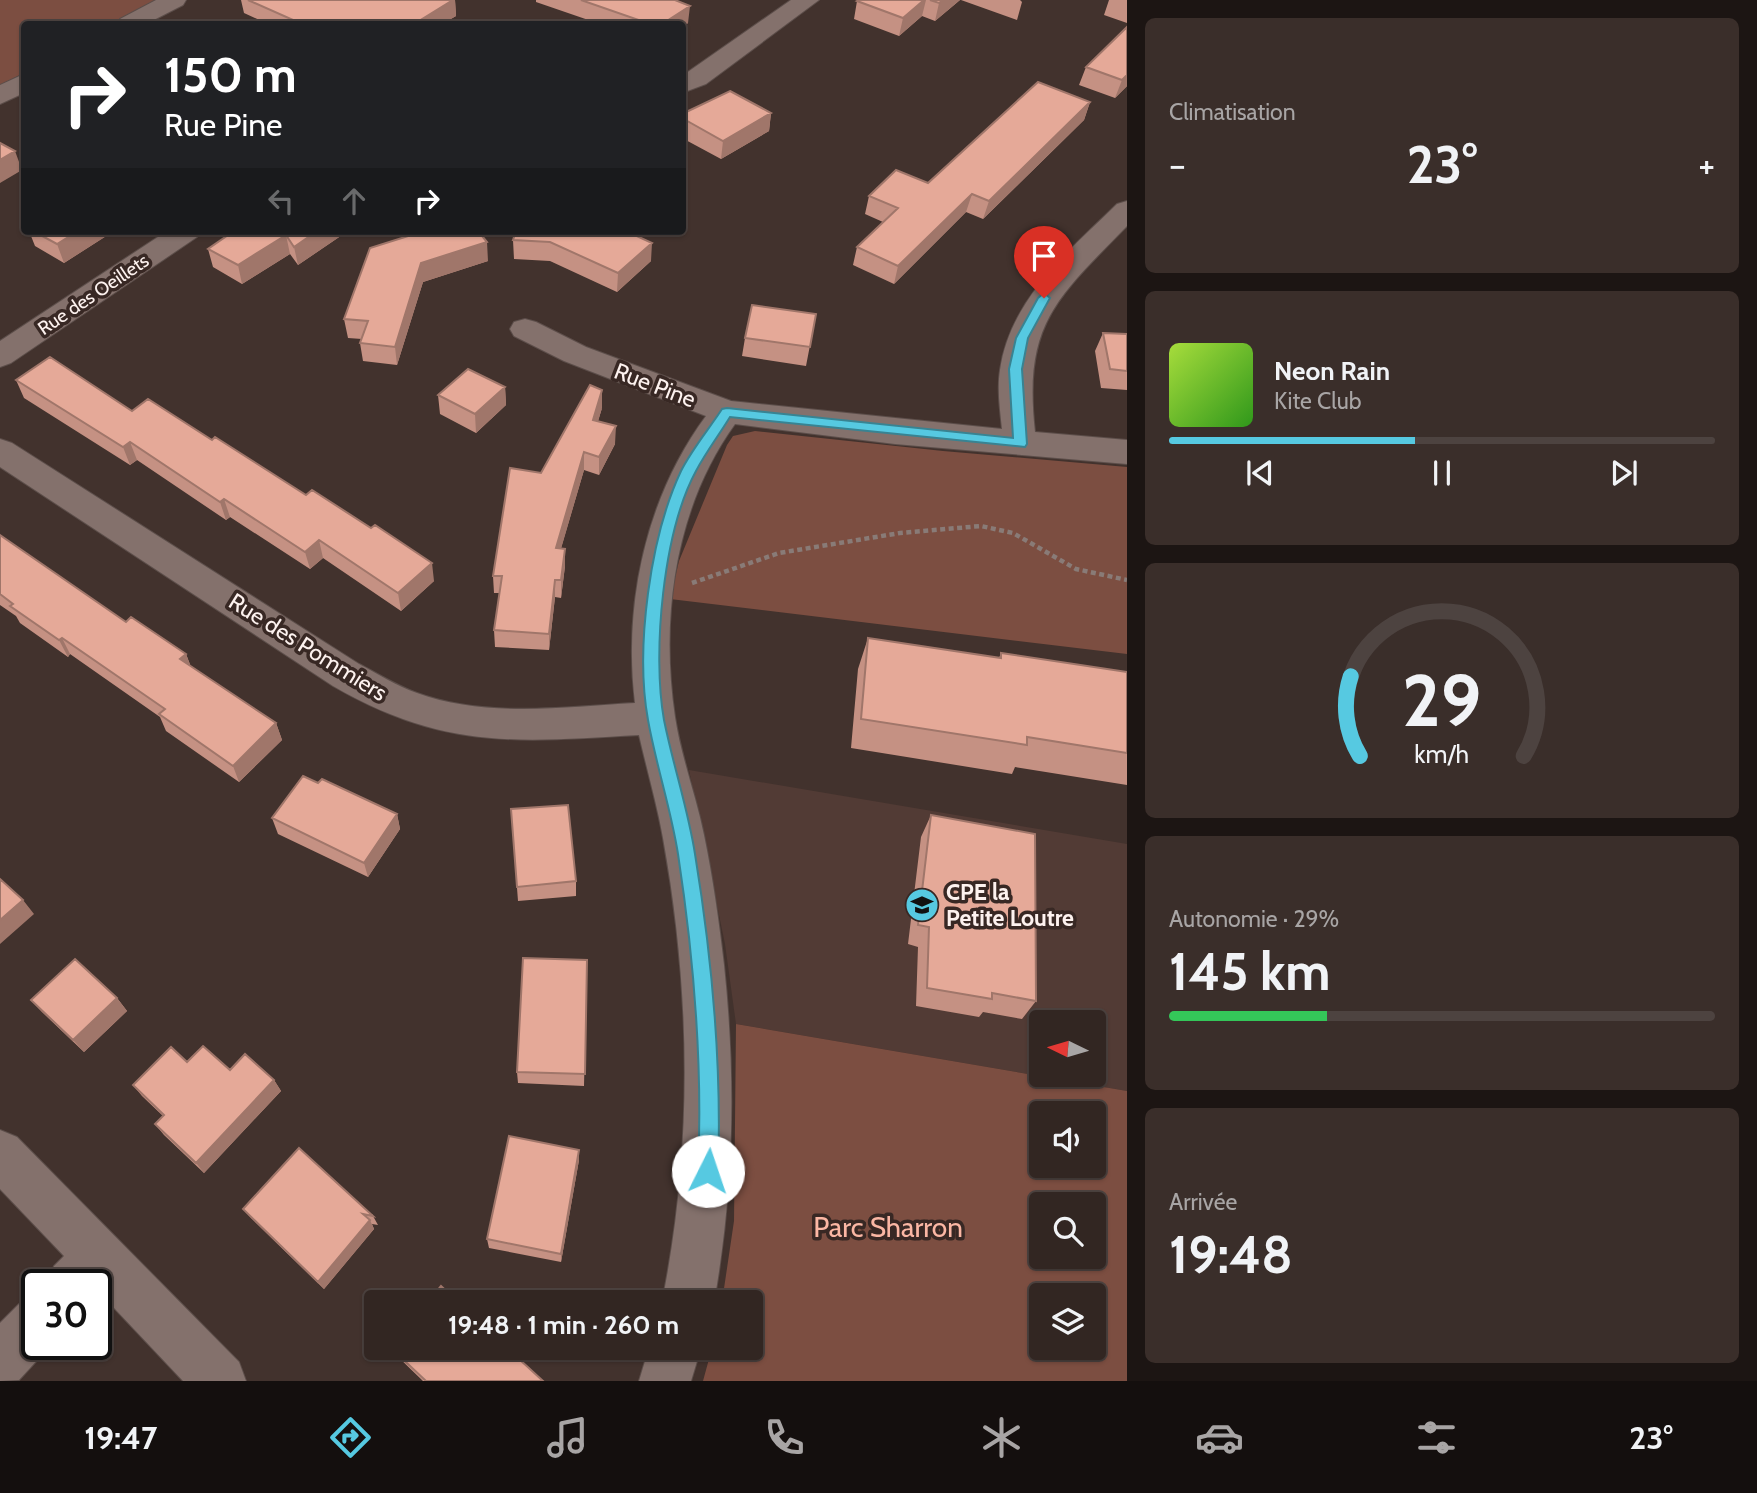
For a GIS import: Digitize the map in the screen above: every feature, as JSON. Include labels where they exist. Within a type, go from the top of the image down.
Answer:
[{"type":"street","points":[[135,21],[174,0]]},
{"type":"street","points":[[686,83],[697,79],[807,0]]},
{"type":"street","points":[[0,96],[21,84]]},
{"type":"street","points":[[1020,444],[1016,369],[1028,324],[1044,298],[1127,210]]},
{"type":"street","name":"Rue des Oeillets","points":[[0,356],[181,235]]},
{"type":"street","name":"Rue Pine","points":[[524,329],[575,354],[727,412],[1020,444],[1127,452]]},
{"type":"street","points":[[690,1290],[702,1226],[710,1149],[709,1054],[687,852],[656,718],[650,667],[651,640],[657,584],[668,528],[689,471],[727,412]]},
{"type":"street","name":"Rue des Pommiers","points":[[0,451],[381,695],[420,710],[455,719],[493,722],[656,718]]},
{"type":"street","points":[[0,1154],[84,1269]]},
{"type":"street","points":[[112,1292],[220,1381]]},
{"type":"street","points":[[0,1362],[21,1339]]},
{"type":"street","points":[[665,1381],[671,1360]]},
{"type":"path","points":[[685,584],[779,553],[913,531],[981,526],[1013,533],[1076,569],[1127,580]]},
{"type":"shaded area","name":"CPE la Petite Loutre","points":[[689,770],[1127,844],[1127,1091],[1104,1087],[1106,1087],[1106,1010],[1029,1010],[1029,1074],[736,1024],[725,944]]},
{"type":"green space","points":[[0,0],[158,0],[119,21],[21,21],[21,74],[0,85]]},
{"type":"green space","points":[[755,431],[1127,467],[1127,654],[670,599],[679,561],[727,445],[733,436]]},
{"type":"green space","name":"Parc Sharron","points":[[736,1024],[1029,1074],[1029,1087],[1104,1087],[1127,1091],[1127,1381],[703,1381],[709,1360],[763,1360],[763,1290],[724,1290],[734,1221]]},
{"type":"building","points":[[248,0],[453,0],[419,21],[295,21]]},
{"type":"building","points":[[581,0],[675,0],[690,6],[667,21],[641,21]]},
{"type":"building","points":[[924,0],[903,18],[857,1]]},
{"type":"building","points":[[1127,27],[1127,75],[1122,80],[1086,67]]},
{"type":"building","points":[[1038,82],[1090,102],[989,201],[972,194],[898,266],[857,247],[898,208],[869,196],[896,170],[928,183]]},
{"type":"building","points":[[730,91],[771,113],[723,141],[686,120],[686,112]]},
{"type":"building","points":[[0,143],[15,151],[0,160]]},
{"type":"building","points":[[40,235],[72,235],[57,244]]},
{"type":"building","points":[[228,235],[286,235],[238,265],[208,249]]},
{"type":"building","points":[[286,235],[311,235],[294,247]]},
{"type":"building","points":[[411,235],[481,235],[487,242],[421,263],[395,347],[360,343],[368,321],[344,319],[370,248]]},
{"type":"building","points":[[515,235],[635,235],[652,243],[618,273],[550,242],[513,240]]},
{"type":"building","points":[[752,305],[816,314],[810,347],[745,338]]},
{"type":"building","points":[[1103,333],[1127,334],[1127,371],[1110,369]]},
{"type":"building","points":[[50,357],[132,411],[148,399],[212,440],[215,437],[306,495],[312,490],[371,528],[375,525],[432,563],[398,593],[319,540],[305,552],[224,499],[220,502],[130,442],[123,447],[16,380]]},
{"type":"building","points":[[468,369],[505,387],[475,414],[438,395]]},
{"type":"building","points":[[590,385],[602,390],[593,420],[616,426],[599,457],[584,452],[556,548],[565,549],[561,580],[555,580],[549,634],[494,630],[502,576],[493,576],[510,468],[541,473]]},
{"type":"building","points":[[0,535],[126,622],[131,617],[186,654],[180,659],[276,723],[233,766],[159,714],[165,709],[62,638],[59,640],[10,606],[13,604],[0,594]]},
{"type":"building","points":[[868,638],[1001,658],[1001,653],[1127,672],[1127,753],[1027,737],[1027,745],[861,719]]},
{"type":"building","points":[[303,776],[318,783],[322,779],[397,814],[364,863],[272,818]]},
{"type":"building","points":[[568,805],[576,881],[517,887],[511,809]]},
{"type":"building","points":[[931,815],[1035,834],[1036,1001],[992,993],[992,999],[927,988],[929,927],[918,925]]},
{"type":"building","points":[[0,879],[23,900],[0,920]]},
{"type":"building","points":[[523,958],[587,960],[585,1074],[517,1072]]},
{"type":"building","points":[[75,959],[117,998],[73,1040],[31,1000]]},
{"type":"building","points":[[203,1046],[230,1070],[245,1054],[274,1080],[196,1163],[155,1124],[164,1115],[133,1085],[171,1047],[187,1062]]},
{"type":"building","points":[[509,1136],[579,1150],[561,1254],[487,1239]]},
{"type":"building","points":[[299,1148],[373,1216],[363,1214],[370,1220],[318,1282],[243,1209]]},
{"type":"building","points":[[404,1360],[520,1360],[543,1381],[426,1381]]},
{"type":"place","name":"CPE la Petite Loutre","points":[[922,905]]},
{"type":"route","points":[[708,1171],[711,1099],[702,974],[687,852],[661,744],[650,667],[657,584],[668,528],[677,499],[701,448],[727,412],[1020,444],[1015,385],[1018,353],[1028,324],[1044,298]]}]
